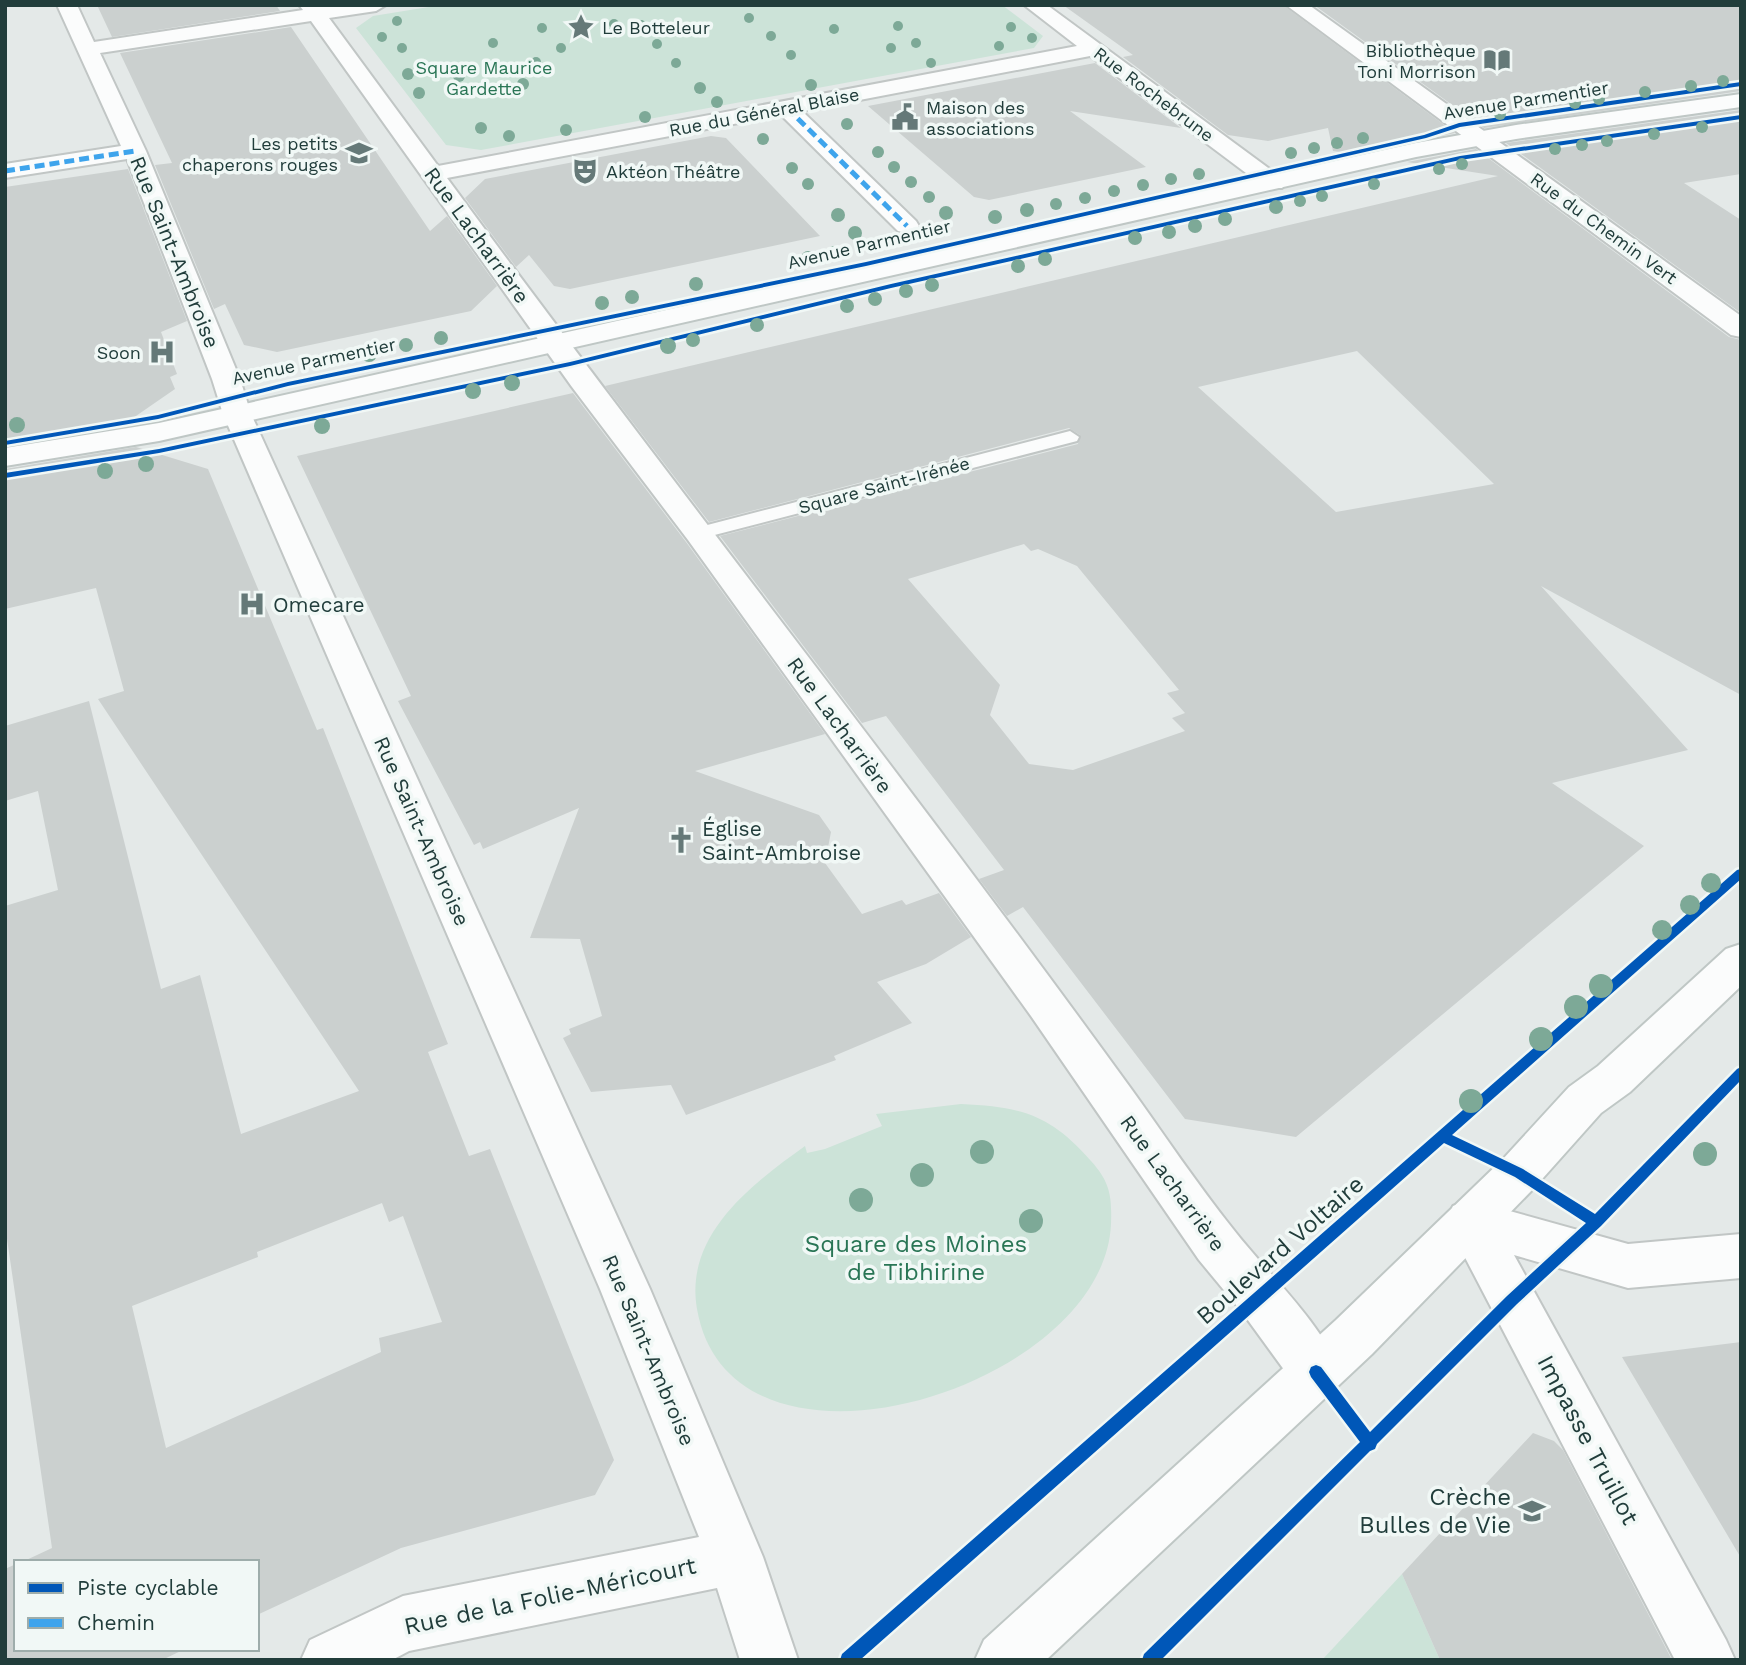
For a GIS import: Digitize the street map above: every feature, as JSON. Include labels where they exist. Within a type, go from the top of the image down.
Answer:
[{"type":"street","name":"Rue Saint-Ambroise","points":[[67,5],[135,152],[226,379],[237,414],[625,1289],[735,1556],[769,1660]]},
{"type":"street","points":[[86,49],[313,10],[376,5]]},
{"type":"street","name":"Rue Rochebrune","points":[[1034,5],[1274,183]]},
{"type":"street","name":"Rue du Chemin Vert","points":[[1296,5],[1741,329]]},
{"type":"street","name":"Rue Lacharrière","points":[[313,10],[554,342],[699,533],[1046,1004],[1216,1245],[1259,1296],[1316,1372]]},
{"type":"street","name":"Rue du Général Blaise","points":[[433,174],[1094,49]]},
{"type":"street","name":"Avenue Parmentier","points":[[5,457],[159,432],[1477,138],[1741,100]]},
{"type":"street","points":[[787,108],[907,226]]},
{"type":"street","points":[[5,170],[135,152]]},
{"type":"street","points":[[1004,1660],[1316,1372],[1519,1173],[1585,1100],[1614,1079],[1741,960]]},
{"type":"street","points":[[1470,1221],[1628,1266],[1741,1256]]},
{"type":"street","name":"Impasse Truillot","points":[[1470,1221],[1706,1660]]},
{"type":"street","name":"Rue de la Folie-Méricourt","points":[[330,1660],[403,1624],[735,1556]]},
{"type":"lane","name":"Square Saint-Irénée","points":[[699,533],[1070,437]]},
{"type":"green space","name":"Square Maurice Gardette","points":[[441,5],[1002,5],[1043,36],[1034,48],[481,150],[446,145],[356,28],[373,16]]},
{"type":"green space","name":"Square des Moines de Tibhirine","points":[[961,1104],[1018,1111],[1048,1123],[1076,1145],[1106,1183],[1111,1205],[1111,1224],[1093,1283],[1048,1334],[986,1375],[914,1402],[841,1411],[775,1401],[724,1368],[697,1309],[696,1282],[701,1258],[711,1235],[726,1214],[764,1177],[805,1146],[807,1153],[825,1149],[882,1126],[876,1114]]},
{"type":"green space","points":[[1402,1574],[1440,1660],[1322,1660]]},
{"type":"building","points":[[97,5],[276,5],[280,11],[112,37]]},
{"type":"building","points":[[1063,5],[1283,5],[1455,133],[1355,154],[1333,151],[1328,128],[1268,141],[1228,135],[1123,57],[1133,55]]},
{"type":"building","points":[[1314,5],[1741,5],[1741,91],[1484,128]]},
{"type":"building","points":[[291,27],[430,231],[447,216],[497,286],[471,311],[277,352],[244,345],[225,304],[214,309],[155,165],[172,163],[120,53]]},
{"type":"building","points":[[1095,63],[1181,128],[1070,111],[1146,167],[989,200],[974,197],[868,106]]},
{"type":"building","points":[[1741,110],[1741,174],[1684,183],[1741,220],[1741,313],[1506,143]]},
{"type":"building","points":[[711,136],[726,138],[820,236],[570,289],[554,286],[529,255],[516,267],[465,198],[485,179]]},
{"type":"building","points":[[1476,149],[1729,337],[1741,340],[1741,695],[1541,586],[1688,750],[1552,783],[1644,846],[1296,1137],[1185,1119],[1023,907],[1007,916],[979,879],[1004,870],[886,716],[862,723],[720,536],[1078,444],[1080,435],[1069,428],[709,522],[605,386],[1498,176],[1407,162]],"holes":[[[1357,351],[1494,484],[1336,512],[1198,387]],[[1024,544],[1031,551],[1038,549],[1077,566],[1179,690],[1167,693],[1185,713],[1172,718],[1185,731],[1073,770],[1029,764],[990,715],[1000,685],[908,579]]]},
{"type":"building","points":[[128,169],[187,321],[161,332],[177,374],[170,377],[175,389],[120,427],[5,445],[5,187]]},
{"type":"building","name":"Église Saint-Ambroise","points":[[573,393],[686,542],[825,734],[695,771],[819,815],[831,832],[825,863],[862,914],[902,900],[906,905],[939,893],[971,937],[926,964],[877,982],[912,1023],[834,1056],[836,1060],[686,1115],[671,1085],[591,1092],[563,1038],[571,1034],[569,1029],[602,1016],[580,939],[530,938],[579,808],[483,849],[480,842],[474,845],[398,701],[411,696],[297,456]]},
{"type":"building","points":[[136,447],[208,469],[317,730],[323,728],[448,1044],[428,1052],[469,1156],[490,1149],[614,1460],[595,1495],[401,1548],[259,1614],[259,1560],[26,1560],[52,1548],[5,1225],[5,906],[58,890],[38,791],[5,801],[5,726],[89,701],[161,989],[200,975],[241,1134],[359,1091],[98,699],[124,691],[96,588],[5,609],[5,469]],"holes":[[[382,1203],[389,1222],[403,1216],[442,1322],[379,1338],[381,1352],[166,1448],[132,1306],[258,1257],[257,1252]]]},
{"type":"building","points":[[1741,1342],[1741,1558],[1622,1357]]},
{"type":"building","points":[[1533,1433],[1554,1441],[1563,1450],[1672,1660],[1440,1660],[1402,1574]]},
{"type":"building","points":[[14,1565],[14,1651],[181,1651],[162,1660],[5,1660],[5,1569]]},
{"type":"marked path","points":[[787,108],[907,226]]},
{"type":"marked path","points":[[5,171],[135,151]]},
{"type":"cycle path","points":[[5,443],[158,417],[288,384],[866,264],[1426,136],[1459,125],[1741,84]]},
{"type":"cycle path","points":[[5,476],[159,451],[570,364],[891,286],[1460,158],[1741,117]]},
{"type":"cycle path","name":"Boulevard Voltaire","points":[[848,1660],[1741,873]]},
{"type":"cycle path","points":[[1150,1660],[1512,1300],[1596,1222],[1741,1072]]},
{"type":"cycle path","points":[[1442,1136],[1519,1173],[1596,1222]]},
{"type":"cycle path","points":[[1316,1372],[1370,1444]]},
{"type":"place","name":"Le Botteleur","points":[[581,27]]},
{"type":"place","name":"Bibliothèque Toni Morrison","points":[[1497,60]]},
{"type":"place","name":"Maison des associations","points":[[905,117]]},
{"type":"place","name":"Les petits chaperons rouges","points":[[359,153]]},
{"type":"place","name":"Aktéon Théâtre","points":[[585,171]]},
{"type":"place","name":"Soon","points":[[162,352]]},
{"type":"place","name":"Omecare","points":[[252,604]]},
{"type":"place","name":"Église Saint-Ambroise","points":[[681,840]]},
{"type":"place","name":"Crèche Bulles de Vie","points":[[1532,1511]]}]
